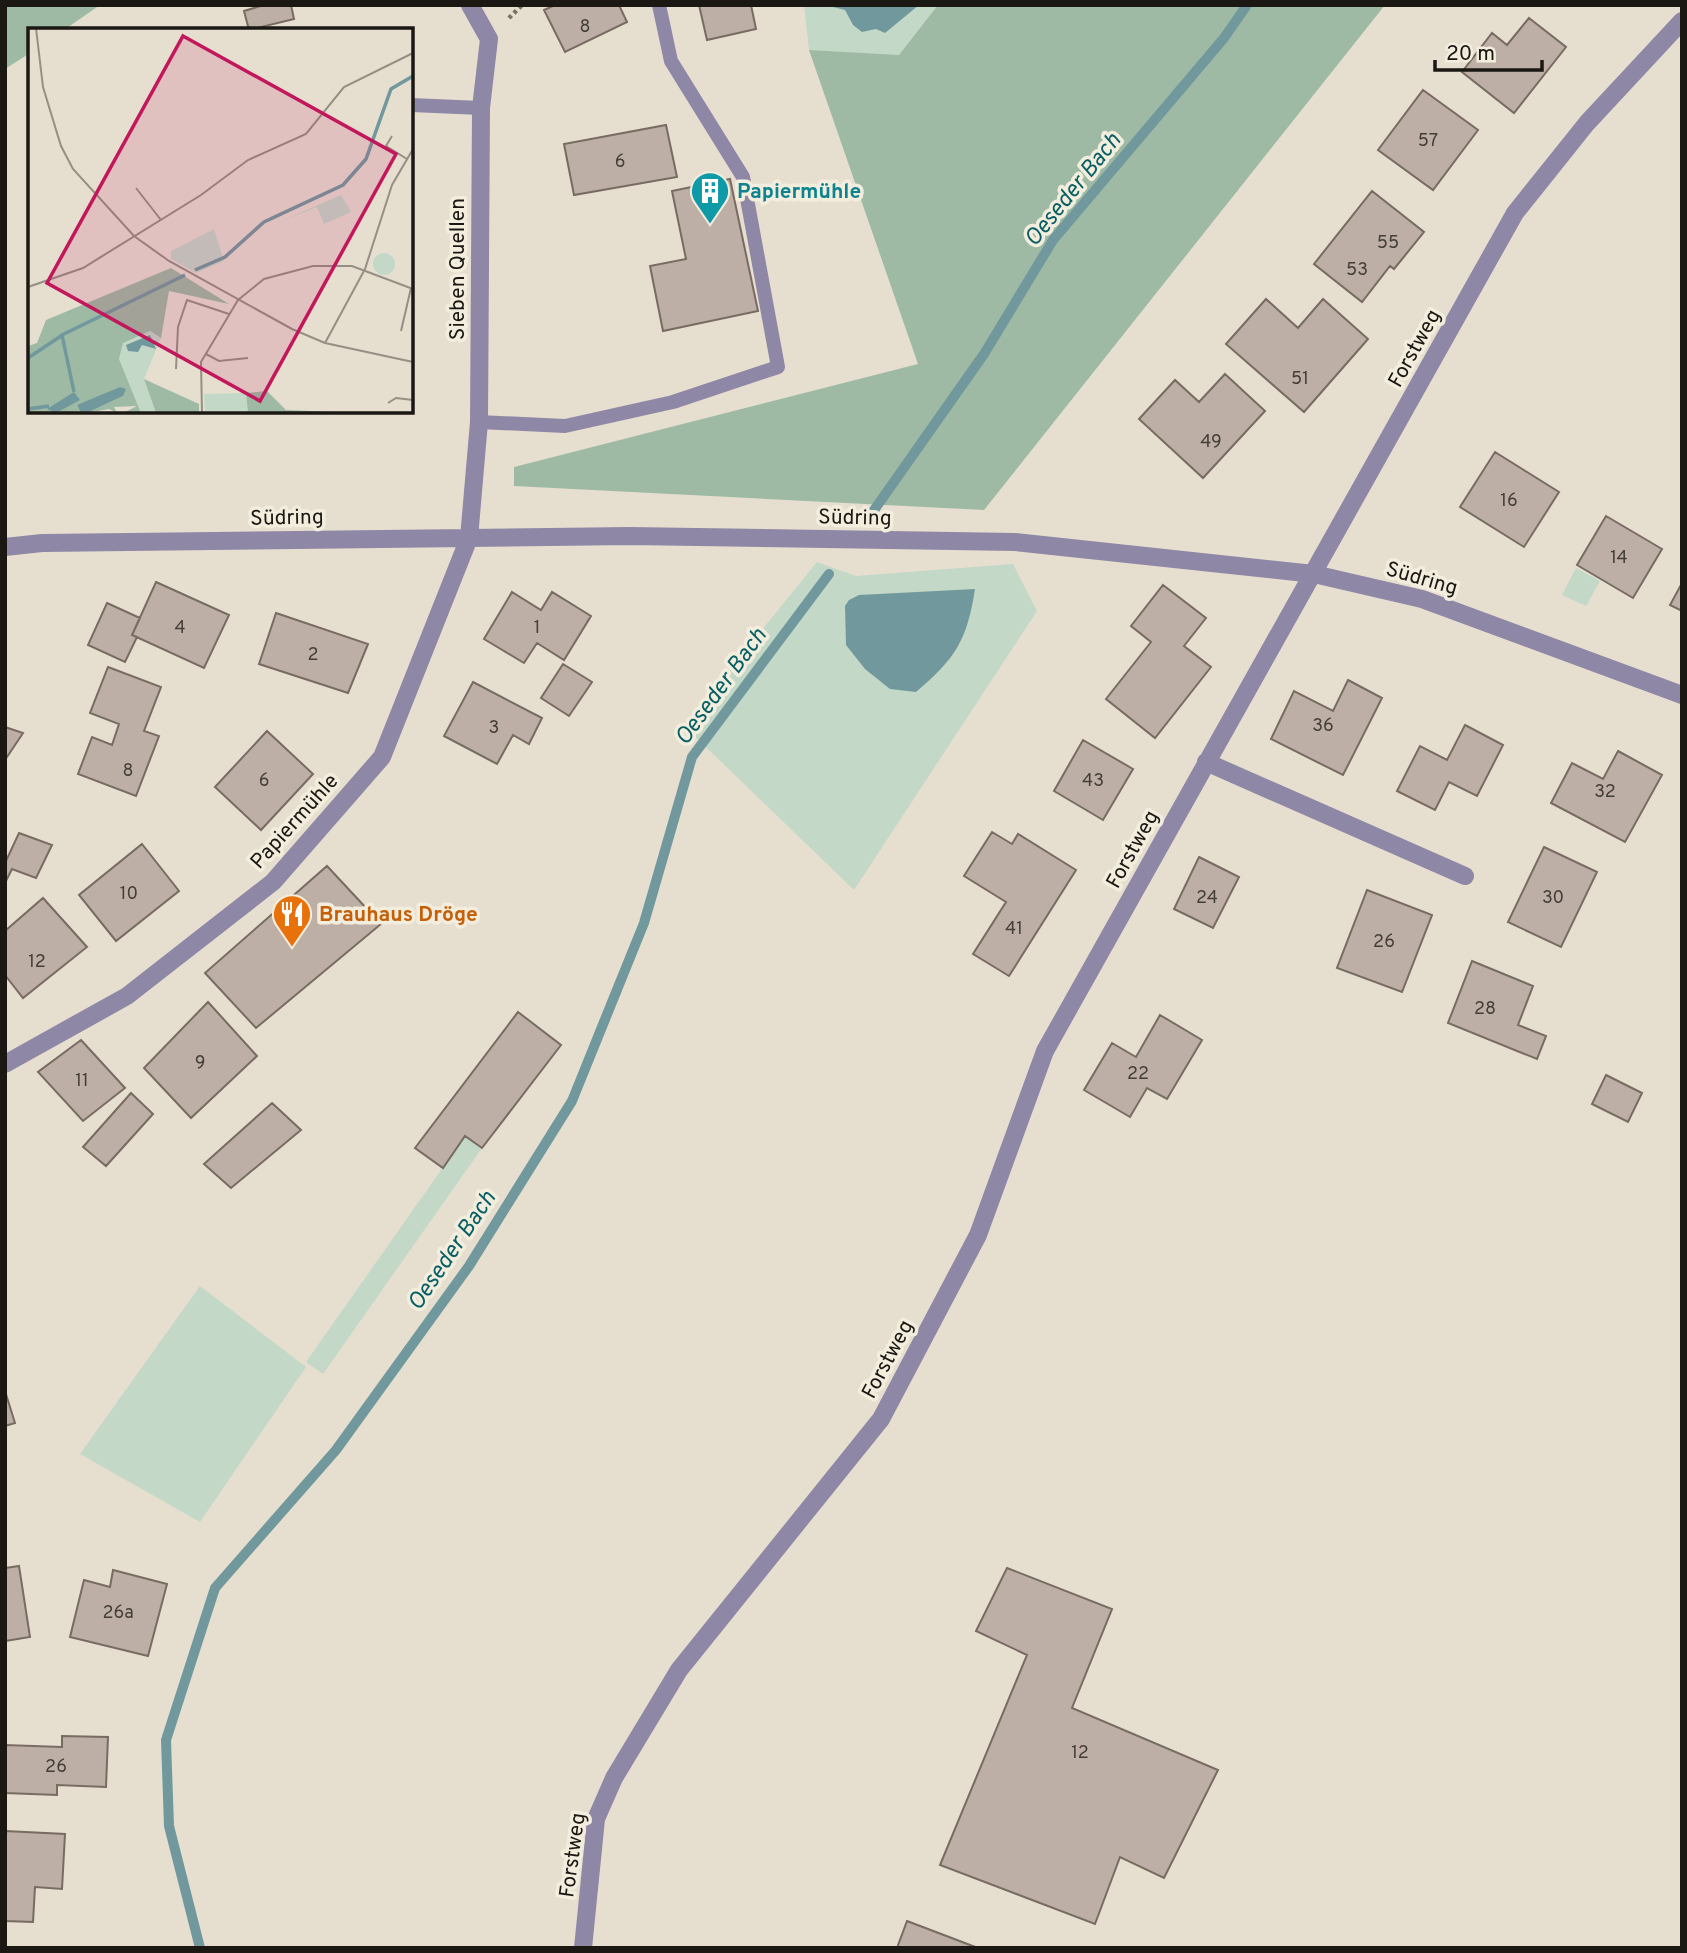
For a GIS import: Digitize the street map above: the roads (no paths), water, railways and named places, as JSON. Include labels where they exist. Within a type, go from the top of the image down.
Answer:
[{"type":"street","name":"Sieben Quellen","points":[[469,538],[479,422],[481,108],[489,39],[470,5]]},
{"type":"street","name":"Forstweg","points":[[583,1948],[596,1819],[614,1778],[679,1670],[881,1419],[978,1235],[1045,1051],[1515,214],[1587,123],[1682,21]]},
{"type":"street","name":"Südring","points":[[5,547],[41,542],[630,536],[1015,542],[1314,574],[1422,598],[1682,695]]},
{"type":"street","name":"Papiermühle","points":[[5,1064],[127,996],[273,882],[382,757],[469,538]]},
{"type":"street","points":[[1206,762],[1465,876]]},
{"type":"lane","points":[[479,422],[565,426],[673,402],[778,367],[743,177],[671,61],[659,5]]},
{"type":"lane","points":[[413,105],[481,108]]},
{"type":"water","points":[[825,5],[919,5],[885,33],[876,29],[862,32],[853,25],[845,10]]},
{"type":"water","points":[[975,589],[968,622],[958,647],[941,669],[916,692],[890,689],[865,669],[846,645],[845,606],[849,600],[859,595]]},
{"type":"waterway","name":"Oeseder Bach","points":[[872,513],[984,354],[1053,240],[1224,38],[1247,5]]},
{"type":"waterway","name":"Oeseder Bach","points":[[200,1948],[169,1826],[166,1740],[215,1588],[336,1450],[469,1266],[572,1101],[644,923],[692,757],[829,574]]},
{"type":"place","name":"Papiermühle","points":[[710,225]]},
{"type":"place","name":"Brauhaus Dröge","points":[[292,948]]}]
